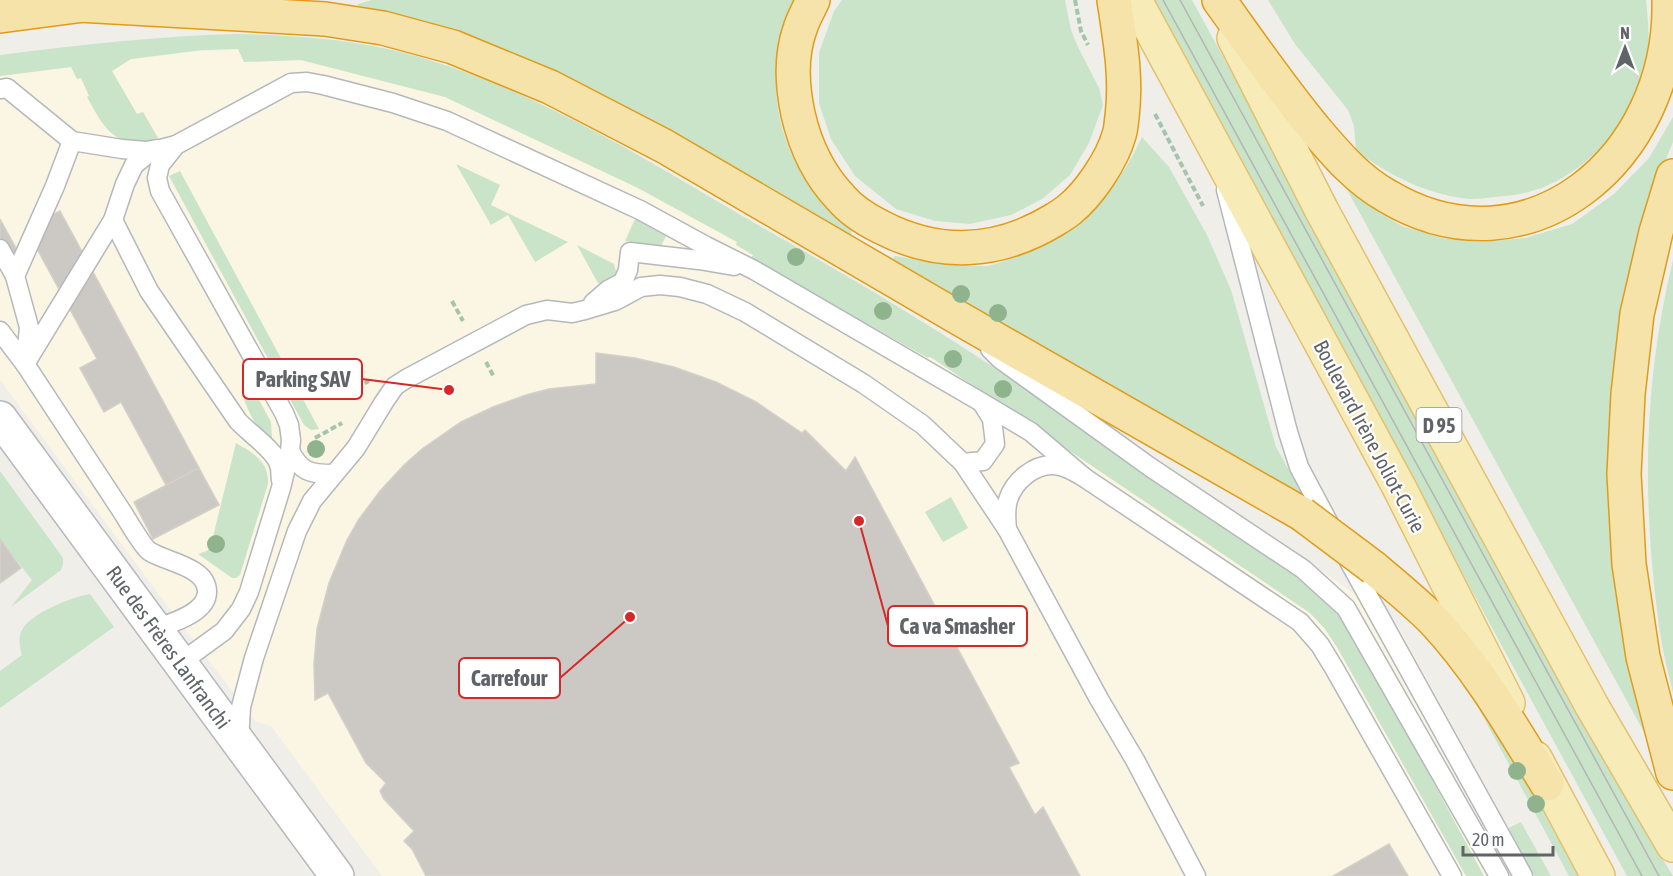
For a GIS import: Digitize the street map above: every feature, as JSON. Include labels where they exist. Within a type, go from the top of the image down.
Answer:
[{"type":"highway","points":[[4,16],[118,0]]},
{"type":"highway","points":[[813,0],[800,29],[793,58],[793,89],[802,129],[817,166],[841,200],[867,220],[898,236],[932,246],[967,249],[1003,243],[1035,231],[1069,210],[1094,184],[1109,160],[1120,135],[1125,87],[1114,0]]},
{"type":"highway","points":[[1217,0],[1293,103],[1355,174],[1387,196],[1417,211],[1449,221],[1485,225],[1519,221],[1557,208],[1594,187],[1620,165],[1652,120],[1663,93],[1670,65],[1672,40],[1669,0]]},
{"type":"highway","points":[[79,5],[325,19],[383,28],[453,47],[550,87],[664,146],[962,320],[1302,514],[1374,568],[1432,619],[1462,654],[1500,706],[1547,784]]},
{"type":"highway","points":[[1673,176],[1656,232],[1637,314],[1628,394],[1624,474],[1629,564],[1643,657],[1673,773]]},
{"type":"main road","name":"Boulevard Irène Joliot-Curie","points":[[1135,0],[1399,487],[1490,664],[1547,784],[1598,876]]},
{"type":"main road","name":"D 95","points":[[1217,0],[1321,209],[1592,706],[1673,845]]},
{"type":"street","name":"Rue des Frères Lanfranchi","points":[[0,418],[337,876]]},
{"type":"lane","points":[[25,364],[113,220],[134,165],[150,152],[176,145],[291,83],[307,82],[393,103],[447,121],[640,210],[754,270],[981,402],[1030,432],[1085,478]]},
{"type":"lane","points":[[0,89],[7,88],[72,141],[147,151],[176,145]]},
{"type":"lane","points":[[15,276],[55,186],[72,141]]},
{"type":"lane","points":[[176,145],[160,165],[157,178],[160,190],[284,413],[289,425],[291,440],[281,488],[242,609],[224,631],[180,663]]},
{"type":"lane","points":[[1216,150],[1299,467],[1376,612],[1407,663],[1523,876]]},
{"type":"lane","points":[[113,220],[149,291],[232,412],[249,433],[271,451],[279,464],[281,488]]},
{"type":"lane","points":[[0,249],[15,276],[29,327],[25,364]]},
{"type":"lane","points":[[585,310],[608,290],[623,282],[628,270],[630,252],[699,260],[754,270]]},
{"type":"lane","points":[[239,742],[242,707],[254,658],[297,531],[312,501],[356,448],[395,386],[526,315],[547,310],[572,313],[585,310],[615,301],[640,287],[660,285],[680,287],[707,294],[745,312],[864,384],[923,425],[963,463],[1007,529],[1099,699],[1135,760],[1196,876]]},
{"type":"lane","points":[[962,320],[1000,359],[1150,467],[1303,569],[1346,608],[1499,876]]},
{"type":"lane","points":[[0,331],[25,364],[148,551],[195,572],[204,579],[207,590],[205,601],[195,611],[179,620],[155,629]]},
{"type":"lane","points":[[963,463],[983,461],[995,444],[992,419],[981,402]]},
{"type":"lane","points":[[290,451],[297,464],[307,471],[333,474]]},
{"type":"lane","points":[[1007,529],[1005,515],[1008,500],[1015,487],[1026,475],[1038,468],[1053,465],[1068,468],[1300,622],[1320,645],[1334,668],[1452,876]]},
{"type":"path","points":[[1075,0],[1081,31],[1092,52]]},
{"type":"path","points":[[1125,87],[1151,108],[1205,208]]},
{"type":"shaded area","points":[[238,49],[244,62],[301,60],[445,97],[638,188],[737,242],[736,244],[932,358],[1128,439],[1397,624],[1508,827],[1521,822],[1551,876],[382,876],[271,726],[255,721],[0,380],[0,76],[189,52]]},
{"type":"green space","points":[[372,0],[794,0],[783,29],[776,67],[781,125],[795,161],[805,178],[824,203],[852,230],[850,237],[356,9],[358,4]]},
{"type":"green space","points":[[842,0],[1065,0],[1071,30],[1099,88],[1103,105],[1089,143],[1070,175],[1042,199],[1011,215],[970,224],[935,221],[896,209],[855,176],[831,139],[819,103],[819,53],[834,11]]},
{"type":"green space","points":[[1151,0],[1192,0],[1639,820],[1673,876],[1627,876]]},
{"type":"green space","points":[[1268,0],[1646,0],[1649,34],[1648,60],[1640,86],[1623,120],[1600,149],[1571,173],[1542,188],[1522,193],[1476,199],[1456,197],[1425,189],[1395,176],[1356,150],[1354,126],[1348,110],[1295,44]]},
{"type":"green space","points":[[236,34],[312,38],[388,49],[438,63],[533,100],[625,148],[852,279],[944,335],[1043,401],[1308,583],[1329,603],[1357,641],[1484,876],[1466,876],[1338,649],[1325,629],[1310,613],[932,358],[928,358],[751,259],[753,255],[736,245],[737,242],[638,188],[445,97],[301,60],[244,62],[238,49],[202,50],[131,59],[112,71],[137,114],[143,112],[158,138],[144,142],[122,139],[106,127],[87,97],[89,96],[81,78],[77,79],[71,67],[0,76],[0,55],[118,42]]},
{"type":"green space","points":[[1673,117],[1673,142],[1661,171],[1625,305],[1647,734],[1645,734],[1345,186],[1352,185],[1374,209],[1402,226],[1442,238],[1481,242],[1525,238],[1572,224],[1614,194],[1649,158]]},
{"type":"green space","points":[[1142,137],[1169,167],[1207,235],[1231,290],[1276,447],[1309,506],[890,262],[895,256],[951,265],[986,266],[1035,250],[1074,227],[1091,212],[1119,178]]},
{"type":"green space","points":[[456,164],[500,185],[491,205],[568,242],[535,262],[508,215],[491,225]]},
{"type":"green space","points":[[180,171],[319,429],[311,430],[304,425],[169,176]]},
{"type":"green space","points":[[635,219],[666,236],[661,246],[625,241]]},
{"type":"green space","points":[[577,245],[614,264],[616,272],[613,278],[602,284],[598,283]]},
{"type":"green space","points":[[1673,260],[1673,693],[1663,652],[1653,579],[1648,442],[1656,352]]},
{"type":"green space","points":[[253,389],[271,422],[272,438],[257,426],[245,402],[243,396]]},
{"type":"green space","points":[[236,443],[254,454],[263,464],[268,476],[268,484],[240,575],[232,578],[198,554],[207,551],[211,545]]},
{"type":"green space","points":[[0,471],[63,558],[61,570],[11,607],[32,580],[0,539]]},
{"type":"green space","points":[[951,497],[968,528],[943,542],[925,512]]},
{"type":"green space","points":[[90,594],[114,627],[0,708],[0,671],[22,655],[20,638],[25,625],[51,607]]},
{"type":"green space","points":[[1430,641],[1486,705],[1579,876],[1569,876],[1472,696]]},
{"type":"green space","points":[[1521,822],[1551,876],[1534,876],[1508,828]]},
{"type":"building","points":[[60,211],[199,468],[166,485],[121,402],[104,412],[80,368],[97,359],[36,247],[50,216]]},
{"type":"building","points":[[0,219],[17,250],[0,260]]},
{"type":"building","points":[[596,353],[635,358],[674,367],[716,382],[756,402],[802,433],[805,430],[846,471],[855,457],[1019,763],[1009,767],[1035,815],[1043,807],[1080,876],[426,876],[412,849],[404,841],[414,831],[384,799],[380,791],[386,783],[366,763],[328,693],[315,700],[314,664],[317,629],[329,583],[347,540],[359,519],[380,491],[422,449],[461,422],[493,407],[549,389],[596,384]]},
{"type":"building","points":[[199,468],[219,505],[153,539],[134,502]]},
{"type":"building","points":[[0,539],[21,568],[0,583]]},
{"type":"building","points":[[1389,844],[1408,876],[1333,876]]},
{"type":"tram line","points":[[1163,0],[1642,876]]},
{"type":"tram line","points":[[1180,0],[1659,876]]},
{"type":"place","name":"Parking SAV","points":[[449,390]]},
{"type":"place","name":"Ca va Smasher","points":[[859,521]]},
{"type":"place","name":"Carrefour","points":[[630,617]]}]
